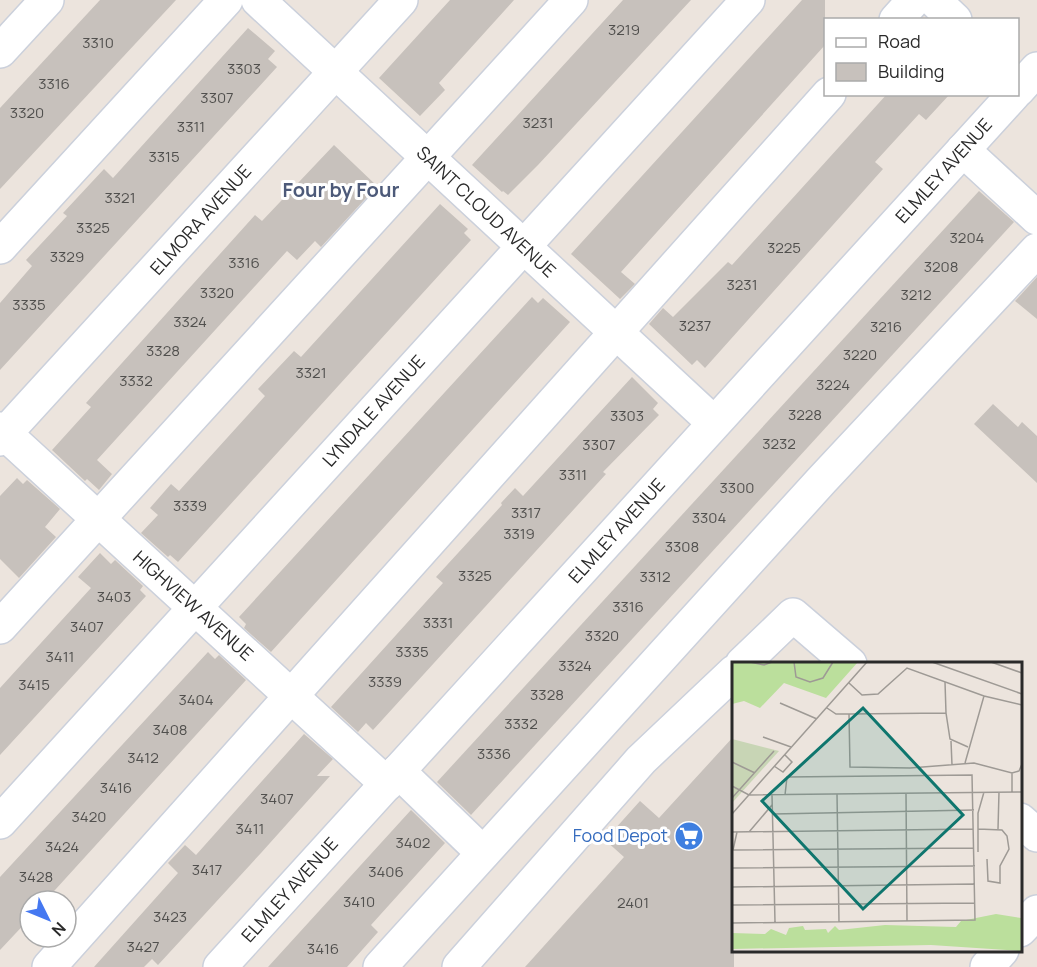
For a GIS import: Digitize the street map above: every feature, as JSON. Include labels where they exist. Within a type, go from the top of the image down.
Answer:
[{"type":"street","points":[[0,51],[47,0]]},
{"type":"street","points":[[0,247],[226,0]]},
{"type":"street","name":"SAINT CLOUD AVENUE","points":[[258,0],[714,423]]},
{"type":"street","name":"ELMORA AVENUE","points":[[2,434],[401,0]]},
{"type":"street","points":[[0,627],[572,0]]},
{"type":"street","name":"LYNDALE AVENUE","points":[[0,822],[748,0]]},
{"type":"street","points":[[898,18],[914,0]]},
{"type":"street","points":[[934,0],[954,18]]},
{"type":"street","points":[[968,0],[970,18]]},
{"type":"street","points":[[49,967],[827,96]]},
{"type":"street","name":"ELMLEY AVENUE","points":[[220,967],[1010,96]]},
{"type":"street","points":[[963,150],[1037,218]]},
{"type":"street","points":[[380,967],[821,481],[1037,250]]},
{"type":"street","name":"HIGHVIEW AVENUE","points":[[2,434],[291,695],[483,853]]},
{"type":"street","points":[[744,662],[793,615],[847,662]]},
{"type":"street","points":[[459,967],[641,760],[732,674]]},
{"type":"street","points":[[1022,822],[1037,835]]},
{"type":"street","points":[[1022,928],[1037,912]]},
{"type":"street","points":[[987,967],[1001,952]]},
{"type":"building","points":[[100,0],[176,0],[0,189],[0,108]]},
{"type":"building","points":[[450,0],[514,0],[439,83],[445,90],[420,116],[379,78]]},
{"type":"building","points":[[623,0],[691,0],[538,165],[508,195],[502,192],[472,165]]},
{"type":"building","points":[[802,0],[825,0],[824,46],[621,272],[635,284],[620,299],[571,254]]},
{"type":"building","points":[[248,28],[275,51],[268,59],[277,67],[0,370],[0,303],[32,266],[26,260],[67,216],[63,213],[104,169],[113,178]]},
{"type":"building","points":[[885,96],[948,96],[926,120],[919,114],[875,162],[883,169],[705,368],[697,360],[692,365],[649,324],[663,308],[673,317],[728,262],[732,265]]},
{"type":"building","points":[[334,145],[377,186],[321,247],[315,241],[297,260],[287,251],[97,460],[112,474],[99,490],[87,479],[85,481],[52,450],[91,407],[86,403],[255,215],[262,221]]},
{"type":"building","points":[[979,191],[1014,222],[471,815],[437,782]]},
{"type":"building","points":[[440,204],[468,229],[464,233],[471,240],[178,562],[170,555],[168,557],[141,533],[158,515],[150,508],[171,484],[179,491],[265,396],[258,389],[294,351],[301,357]]},
{"type":"building","points":[[1037,277],[1037,319],[1015,301]]},
{"type":"building","points":[[532,297],[538,303],[543,298],[570,322],[271,652],[244,628],[246,624],[239,617]]},
{"type":"building","points":[[632,377],[658,403],[653,409],[659,415],[603,472],[606,474],[373,730],[366,723],[358,732],[331,707],[443,583],[436,577],[502,505],[501,503],[515,488],[523,496]]},
{"type":"building","points":[[993,404],[1018,427],[1022,422],[1037,436],[1037,483],[974,424]]},
{"type":"building","points":[[17,478],[23,484],[27,480],[60,509],[45,527],[56,537],[19,578],[0,559],[0,496]]},
{"type":"building","points":[[100,553],[111,564],[115,560],[143,586],[140,590],[146,596],[0,755],[0,688],[91,588],[78,577]]},
{"type":"building","points":[[208,652],[215,659],[219,655],[246,680],[56,889],[18,889],[18,931],[0,950],[0,877]]},
{"type":"building","points":[[304,734],[333,759],[317,776],[330,776],[261,853],[158,965],[152,959],[144,967],[94,967],[178,873],[168,863],[185,845],[196,855]]},
{"type":"building","points":[[732,738],[732,952],[734,952],[734,967],[525,967],[624,857],[605,840],[640,801],[659,818]]},
{"type":"building","points":[[411,810],[445,843],[371,925],[378,932],[347,967],[268,967]]},
{"type":"place","name":"Food Depot","points":[[689,836]]},
{"type":"district","name":"Four by Four","points":[[341,190]]}]
